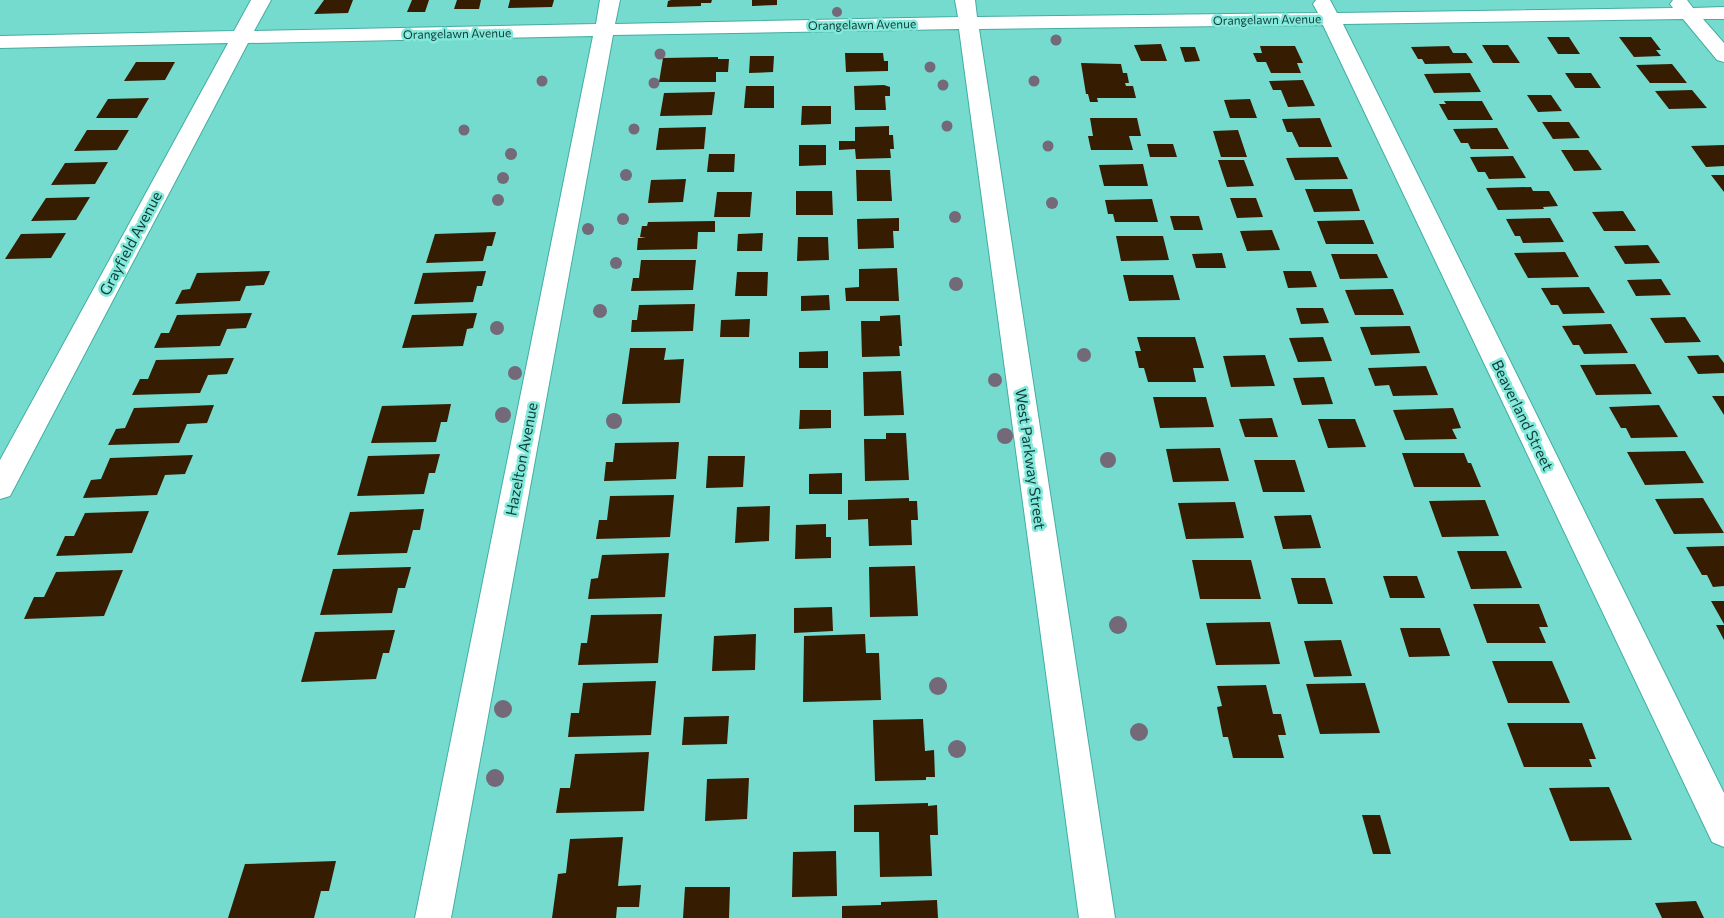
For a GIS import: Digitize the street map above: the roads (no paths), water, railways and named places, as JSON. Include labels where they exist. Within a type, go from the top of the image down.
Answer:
[{"type":"street","name":"Grayfield Avenue","points":[[0,488],[261,0]]},
{"type":"street","name":"Hazelton Avenue","points":[[433,918],[610,0]]},
{"type":"street","name":"Orangelawn Avenue","points":[[0,42],[604,30],[966,11],[1683,6],[1724,12]]},
{"type":"street","points":[[1683,6],[1724,56]]},
{"type":"street","name":"Beaverland Street","points":[[1326,9],[1724,830]]},
{"type":"street","name":"West Parkway Street","points":[[966,11],[1097,918]]}]
